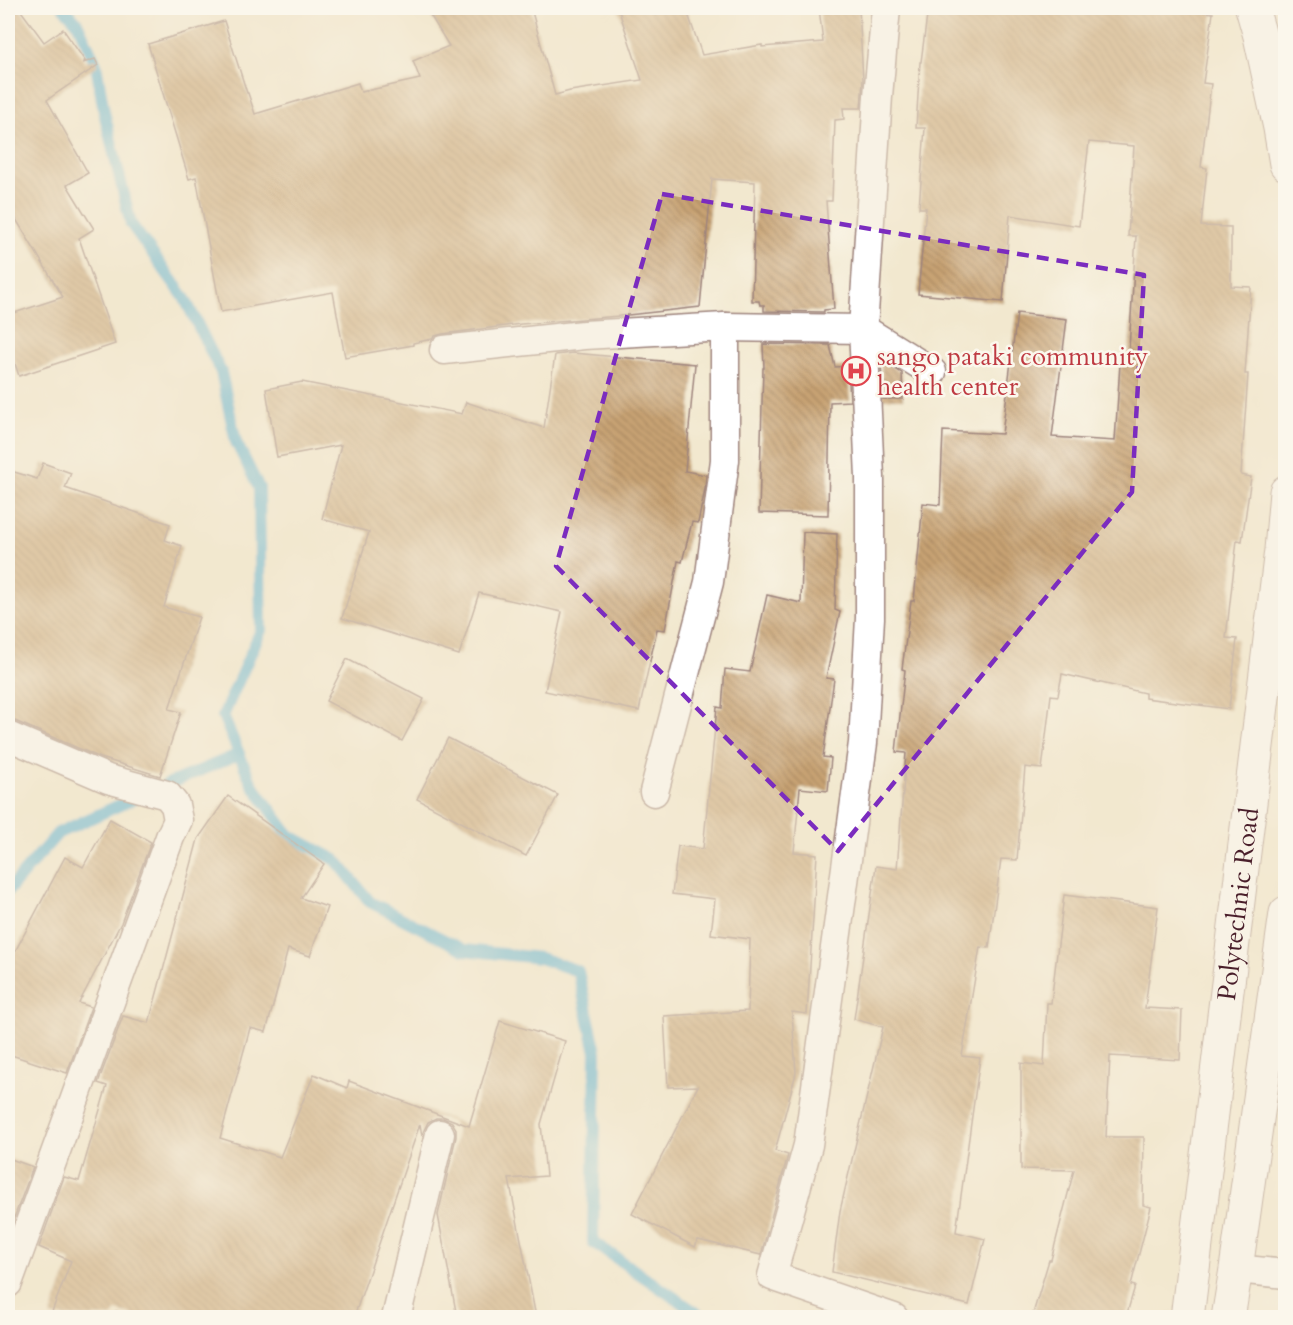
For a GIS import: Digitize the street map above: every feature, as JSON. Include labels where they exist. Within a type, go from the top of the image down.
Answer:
[{"type":"main road","points":[[1252,8],[1260,36],[1286,164]]},
{"type":"main road","name":"Polytechnic Road","points":[[1187,1317],[1281,550],[1286,492]]},
{"type":"main road","name":"Polytechnic Road","points":[[1228,1317],[1286,913]]},
{"type":"street","points":[[886,8],[863,329],[870,477],[870,618],[863,742],[808,1146],[772,1276],[894,1317]]},
{"type":"street","points":[[654,792],[709,582],[725,460],[724,327]]},
{"type":"street","points":[[444,350],[584,335],[724,327],[863,329],[932,372]]},
{"type":"street","points":[[8,736],[108,779],[167,795],[175,805],[178,820],[8,1283]]},
{"type":"street","points":[[396,1317],[440,1134]]},
{"type":"street","points":[[1236,1269],[1286,1274]]},
{"type":"highlighted area","points":[[662,194],[1144,275],[1132,492],[838,851],[556,566]]},
{"type":"building","points":[[8,8],[19,8],[44,42],[63,29],[85,61],[83,63],[95,59],[98,65],[47,100],[88,173],[67,185],[94,229],[79,238],[115,344],[19,376],[8,342],[8,315],[63,297],[8,206]]},
{"type":"building","points":[[426,8],[531,8],[555,95],[642,80],[618,8],[686,8],[702,55],[762,45],[762,47],[823,42],[819,8],[859,8],[863,80],[861,108],[843,108],[844,119],[835,120],[832,201],[826,201],[834,309],[824,310],[824,312],[764,311],[764,305],[760,305],[759,301],[752,301],[755,182],[712,179],[700,307],[442,334],[432,339],[413,343],[413,345],[345,357],[333,292],[221,312],[196,177],[189,179],[148,44],[224,21],[255,114],[358,83],[361,92],[420,79],[413,61],[449,46]]},
{"type":"building","points":[[928,8],[1173,8],[1213,13],[1203,83],[1211,84],[1201,167],[1207,168],[1201,226],[1231,227],[1231,286],[1251,287],[1241,475],[1251,477],[1242,541],[1237,540],[1226,638],[1237,639],[1229,709],[1145,698],[1145,693],[1062,674],[1058,696],[1051,695],[1042,769],[1025,767],[1017,860],[1001,859],[989,948],[980,947],[962,1056],[980,1058],[956,1232],[985,1239],[969,1305],[832,1272],[840,1211],[883,1027],[854,1019],[876,866],[897,869],[906,753],[896,752],[905,670],[902,669],[911,601],[914,601],[923,503],[940,505],[943,431],[1002,434],[1017,313],[1067,319],[1052,437],[1115,441],[1120,364],[1128,365],[1136,236],[1128,236],[1134,146],[1089,142],[1079,226],[1010,215],[1003,302],[918,294],[926,208],[919,208],[925,128],[916,128],[920,62]]},
{"type":"building","points":[[763,344],[830,345],[835,367],[848,366],[850,401],[830,402],[828,515],[759,513]]},
{"type":"building","points":[[573,353],[695,364],[685,471],[706,475],[705,489],[698,523],[692,522],[682,562],[678,561],[665,630],[657,629],[639,711],[545,691],[562,612],[479,593],[459,655],[342,618],[369,532],[322,519],[341,445],[277,457],[266,389],[302,382],[462,414],[466,402],[544,428],[555,355]]},
{"type":"building","points":[[881,363],[886,363],[902,373],[903,399],[883,399]]},
{"type":"building","points":[[43,463],[71,473],[65,488],[170,524],[165,540],[182,546],[164,607],[199,617],[169,709],[181,712],[160,776],[101,758],[8,720],[8,470],[37,479]]},
{"type":"building","points":[[803,532],[837,534],[835,610],[840,612],[826,678],[834,679],[823,757],[831,758],[828,791],[800,788],[794,852],[817,854],[807,1014],[792,1012],[796,1073],[775,1151],[788,1155],[761,1255],[698,1240],[695,1247],[632,1214],[698,1086],[668,1087],[664,1016],[748,1011],[750,939],[711,934],[715,899],[672,894],[678,846],[703,849],[717,707],[722,708],[725,669],[750,672],[767,595],[801,603]]},
{"type":"building","points":[[347,659],[424,699],[402,741],[326,701]]},
{"type":"building","points":[[448,738],[558,795],[526,856],[417,799]]},
{"type":"building","points":[[228,796],[324,864],[301,898],[327,907],[310,956],[288,949],[266,1032],[250,1028],[220,1138],[280,1157],[314,1074],[347,1088],[349,1081],[469,1126],[500,1021],[565,1041],[541,1124],[546,1176],[509,1179],[536,1317],[457,1317],[438,1215],[456,1129],[452,1122],[436,1118],[428,1122],[422,1136],[420,1124],[354,1317],[138,1317],[116,1311],[113,1317],[50,1317],[71,1261],[39,1247],[64,1177],[79,1181],[107,1086],[98,1083],[123,1016],[149,1023],[198,839]]},
{"type":"building","points":[[110,819],[151,842],[121,923],[79,1003],[91,1007],[67,1073],[8,1054],[8,965],[65,857],[83,867]]},
{"type":"building","points":[[1064,895],[1158,907],[1145,1008],[1182,1010],[1180,1060],[1110,1056],[1106,1137],[1144,1137],[1143,1205],[1151,1207],[1131,1285],[1135,1286],[1126,1317],[1032,1317],[1049,1260],[1051,1260],[1074,1170],[1021,1169],[1021,1063],[1044,1066],[1047,1003],[1051,1003]]},
{"type":"building","points":[[8,1158],[33,1167],[8,1234]]},
{"type":"waterway","points":[[64,8],[77,22],[96,64],[104,112],[131,224],[184,297],[221,372],[236,442],[259,488],[261,630],[223,716],[252,784],[289,835],[336,860],[370,902],[464,950],[540,958],[578,971],[596,1052],[593,1242],[704,1318]]},
{"type":"waterway","points":[[166,785],[239,754]]},
{"type":"waterway","points":[[8,891],[58,833],[133,799]]},
{"type":"place","name":"sango pataki community health center","points":[[856,371]]}]
